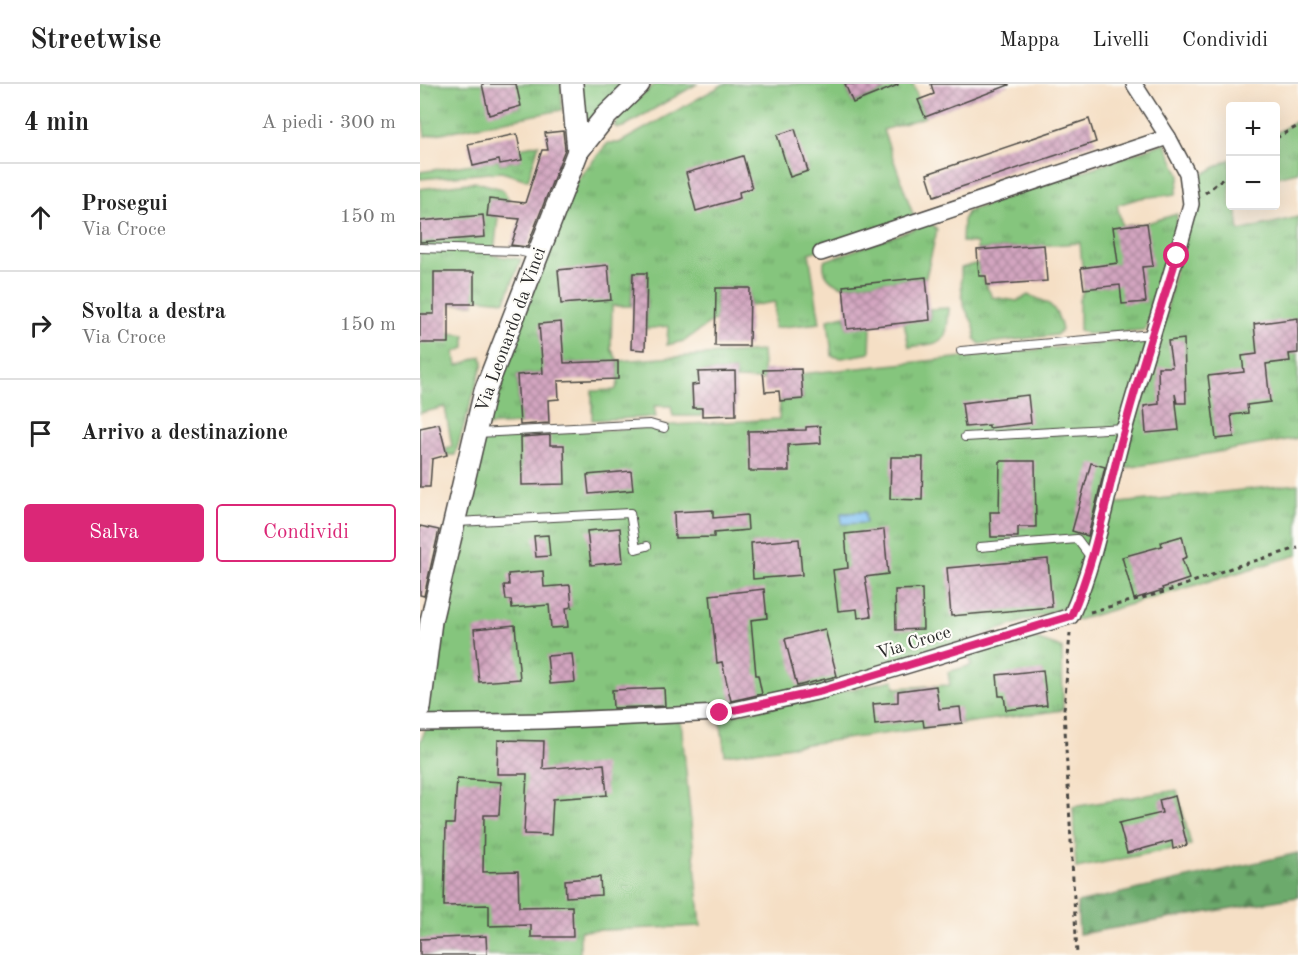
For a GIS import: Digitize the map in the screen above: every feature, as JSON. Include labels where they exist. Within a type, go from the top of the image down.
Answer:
[{"type":"street","points":[[572,84],[578,151]]},
{"type":"street","name":"Via Leonardo da Vinci","points":[[420,708],[425,628],[454,523],[485,391],[578,151],[605,117],[639,84]]},
{"type":"street","points":[[1071,616],[1082,593],[1092,559],[1124,428],[1191,204],[1187,173],[1168,137],[1134,84]]},
{"type":"street","points":[[821,253],[1168,137]]},
{"type":"street","name":"Via Croce","points":[[420,723],[543,722],[720,713],[822,691],[1071,616]]},
{"type":"lane","points":[[420,248],[518,251],[537,256]]},
{"type":"lane","points":[[961,351],[1153,334]]},
{"type":"lane","points":[[475,433],[650,424],[664,428]]},
{"type":"lane","points":[[964,437],[1124,428]]},
{"type":"lane","points":[[454,523],[630,513],[636,549],[647,546]]},
{"type":"lane","points":[[980,547],[1077,539],[1092,559]]},
{"type":"path","points":[[1280,135],[1298,126]]},
{"type":"path","points":[[1191,204],[1226,176]]},
{"type":"path","points":[[1077,955],[1064,710],[1071,616],[1168,591],[1231,568],[1298,549]]},
{"type":"green space","points":[[420,84],[561,84],[562,110],[425,136]]},
{"type":"green space","points":[[578,84],[631,84],[589,122],[579,114]]},
{"type":"green space","points":[[655,84],[697,84],[623,127],[614,126],[623,112]]},
{"type":"green space","points":[[724,84],[845,84],[853,103],[884,91],[882,84],[913,84],[925,117],[883,130],[914,217],[809,253],[820,323],[774,328],[775,302],[750,306],[749,288],[716,288],[716,319],[684,341],[667,345],[668,326],[646,329],[647,274],[633,273],[631,306],[612,306],[611,349],[618,361],[762,351],[764,380],[735,379],[735,371],[699,372],[699,384],[692,385],[693,408],[702,408],[702,416],[673,416],[671,406],[654,406],[656,417],[592,420],[592,391],[615,390],[618,384],[618,362],[567,363],[557,372],[517,375],[520,424],[483,426],[502,362],[577,180],[608,143],[619,143]]},
{"type":"green space","points":[[1298,120],[1298,172],[1280,176],[1280,156],[1280,131]]},
{"type":"green space","points":[[1165,143],[1180,175],[1176,194],[1140,198],[1117,205],[1122,226],[1147,223],[1177,214],[1171,257],[1145,330],[1087,334],[1079,330],[1079,300],[1084,289],[1080,243],[977,250],[977,243],[962,242],[963,220],[968,211]]},
{"type":"green space","points":[[539,144],[528,180],[501,172],[420,179],[420,172],[499,160],[500,164],[521,160],[519,148]]},
{"type":"green space","points":[[1226,161],[1226,210],[1236,210],[1239,231],[1298,217],[1298,438],[1121,469],[1166,315],[1193,180]]},
{"type":"green space","points":[[476,182],[502,189],[510,201],[490,199],[487,215],[498,217],[495,244],[491,255],[521,259],[505,301],[474,298],[474,304],[442,304],[442,314],[420,314],[420,189]]},
{"type":"green space","points":[[931,223],[937,230],[926,277],[843,286],[831,280],[824,270],[824,261]]},
{"type":"green space","points":[[978,263],[981,277],[992,297],[1017,301],[1028,295],[1041,300],[1055,310],[1062,330],[1056,335],[980,344],[975,339],[973,323],[963,302],[961,281],[961,268]]},
{"type":"green space","points":[[949,308],[947,329],[942,340],[909,347],[904,322],[930,320],[930,309]]},
{"type":"green space","points":[[845,315],[847,328],[871,326],[870,353],[842,358],[832,356],[828,319]]},
{"type":"green space","points":[[449,333],[465,335],[465,348],[455,352],[457,366],[482,356],[483,363],[455,455],[447,455],[446,449],[452,446],[445,407],[420,413],[420,343]]},
{"type":"green space","points":[[1149,338],[1078,594],[1063,608],[822,689],[719,712],[426,720],[438,628],[483,435],[649,428],[779,419],[780,401],[803,399],[801,374]]},
{"type":"green space","points":[[1298,484],[1298,555],[1074,621],[1111,504]]},
{"type":"green space","points":[[1027,636],[1062,648],[1063,710],[725,755],[720,718],[894,680],[895,688],[950,685],[948,672],[972,665],[967,652]]},
{"type":"green space","points":[[681,721],[701,926],[580,931],[580,955],[420,955],[420,743],[426,728]]},
{"type":"green space","points":[[1177,790],[1191,845],[1076,868],[1073,807]]},
{"type":"green space","points":[[1298,853],[1298,897],[1079,934],[1077,903]]},
{"type":"water","points":[[865,512],[866,523],[842,524],[841,513]]},
{"type":"building","points":[[482,84],[516,84],[521,106],[489,115]]},
{"type":"building","points":[[845,84],[898,84],[898,85],[853,103]]},
{"type":"building","points":[[931,84],[1009,85],[925,117],[918,100],[934,94]]},
{"type":"building","points":[[1089,119],[1096,142],[934,196],[927,174]]},
{"type":"building","points":[[795,129],[808,171],[790,177],[777,135]]},
{"type":"building","points":[[563,131],[565,149],[527,247],[511,245],[520,219],[487,216],[489,199],[525,203],[542,150],[548,150],[545,133]]},
{"type":"building","points":[[517,134],[522,160],[500,164],[499,160],[473,166],[468,144]]},
{"type":"building","points":[[743,156],[752,188],[739,192],[740,198],[696,211],[686,173]]},
{"type":"building","points":[[483,215],[485,237],[420,242],[420,221]]},
{"type":"building","points":[[1147,223],[1153,266],[1142,267],[1146,302],[1122,304],[1120,285],[1084,289],[1081,268],[1118,263],[1113,227]]},
{"type":"building","points":[[1044,245],[1047,281],[987,285],[986,276],[979,276],[977,250]]},
{"type":"building","points":[[608,265],[611,300],[561,304],[558,270]]},
{"type":"building","points":[[434,272],[474,272],[474,304],[449,304],[449,343],[420,343],[420,314],[434,314]]},
{"type":"building","points":[[633,273],[647,273],[645,350],[631,349]]},
{"type":"building","points":[[926,277],[930,320],[847,329],[843,286]]},
{"type":"building","points":[[716,288],[750,288],[749,346],[715,346]]},
{"type":"building","points":[[1298,318],[1298,353],[1289,354],[1290,361],[1266,364],[1270,402],[1247,405],[1248,413],[1231,415],[1234,437],[1216,439],[1208,376],[1244,372],[1242,356],[1257,354],[1254,324]]},
{"type":"building","points":[[561,322],[564,363],[618,361],[618,379],[558,381],[559,399],[548,400],[549,423],[520,425],[517,375],[543,373],[539,324]]},
{"type":"building","points":[[1184,339],[1186,403],[1177,403],[1175,394],[1179,430],[1146,433],[1144,406],[1159,404],[1158,367],[1172,367],[1168,341]]},
{"type":"building","points":[[801,369],[803,399],[780,401],[779,391],[765,392],[763,370]]},
{"type":"building","points":[[735,371],[736,415],[702,416],[702,408],[693,408],[692,385],[699,384],[698,372]]},
{"type":"building","points":[[1028,395],[1031,423],[989,428],[989,425],[965,427],[962,403]]},
{"type":"building","points":[[439,424],[447,455],[432,459],[430,487],[420,487],[420,428]]},
{"type":"building","points":[[820,426],[821,443],[788,445],[789,471],[749,471],[748,431],[806,430],[806,427]]},
{"type":"building","points":[[550,435],[550,445],[564,445],[565,484],[522,485],[521,437]]},
{"type":"building","points":[[891,457],[923,457],[922,500],[890,499]]},
{"type":"building","points":[[1000,461],[1035,461],[1036,527],[1018,527],[1018,537],[991,537],[990,512],[999,512]]},
{"type":"building","points":[[1091,463],[1105,467],[1088,536],[1072,531]]},
{"type":"building","points":[[631,471],[633,490],[589,494],[587,475]]},
{"type":"building","points":[[713,510],[713,518],[747,515],[748,530],[714,533],[714,537],[675,538],[674,512]]},
{"type":"building","points":[[420,526],[439,530],[424,596],[420,595]]},
{"type":"building","points":[[620,528],[623,562],[591,565],[587,531]]},
{"type":"building","points":[[884,530],[888,574],[865,577],[871,616],[858,618],[857,609],[838,611],[833,570],[848,568],[845,534]]},
{"type":"building","points":[[548,535],[550,556],[536,557],[534,536]]},
{"type":"building","points":[[1182,536],[1187,557],[1182,559],[1189,579],[1134,599],[1122,557],[1162,546],[1161,542]]},
{"type":"building","points":[[799,539],[802,575],[753,579],[751,543]]},
{"type":"building","points":[[1048,559],[1052,607],[951,616],[947,568]]},
{"type":"building","points":[[543,571],[544,587],[570,585],[572,607],[566,608],[568,627],[551,628],[549,605],[512,608],[511,600],[506,600],[504,585],[509,585],[508,574]]},
{"type":"building","points":[[764,589],[767,618],[751,620],[756,675],[758,675],[762,694],[731,701],[722,662],[717,663],[710,595]]},
{"type":"building","points":[[922,589],[923,629],[896,630],[895,590]]},
{"type":"building","points":[[515,625],[520,679],[479,682],[474,629]]},
{"type":"building","points":[[825,629],[837,676],[797,686],[785,639]]},
{"type":"building","points":[[572,654],[575,682],[550,684],[547,656]]},
{"type":"building","points":[[1043,670],[1047,705],[1006,710],[1004,696],[999,696],[997,675]]},
{"type":"building","points":[[936,686],[939,709],[960,707],[962,723],[924,727],[923,720],[875,725],[873,704],[898,702],[898,691]]},
{"type":"building","points":[[664,688],[665,706],[613,708],[612,690]]},
{"type":"building","points":[[498,740],[544,741],[543,769],[604,764],[607,795],[553,799],[551,835],[524,834],[527,774],[497,774]]},
{"type":"building","points":[[457,779],[501,782],[499,815],[484,815],[483,872],[518,871],[519,907],[572,906],[573,937],[531,937],[531,925],[489,926],[489,905],[444,906],[446,824],[454,824]]},
{"type":"building","points":[[1175,796],[1187,845],[1173,849],[1172,841],[1127,853],[1119,823],[1162,813],[1159,800]]},
{"type":"building","points":[[600,877],[601,895],[566,897],[565,880]]},
{"type":"building","points":[[486,936],[487,955],[420,955],[420,939]]},
{"type":"route","points":[[720,713],[822,691],[1071,616],[1082,593],[1124,428],[1177,256]]}]
